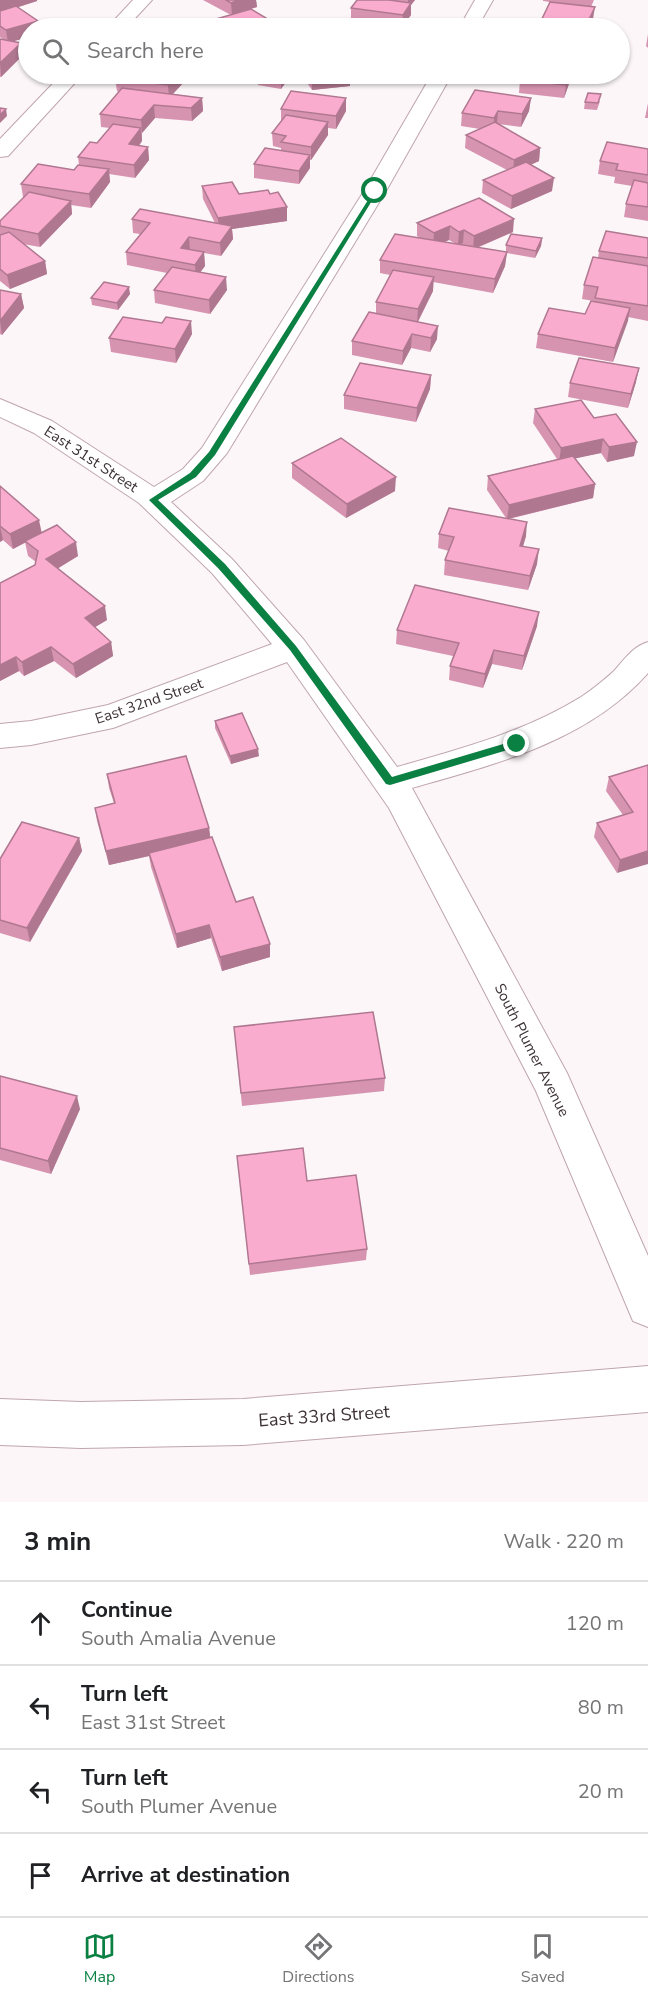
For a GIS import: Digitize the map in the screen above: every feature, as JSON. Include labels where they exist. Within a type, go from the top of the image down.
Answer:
[{"type":"street","points":[[126,18],[143,0]]},
{"type":"street","points":[[474,18],[484,0]]},
{"type":"street","points":[[0,151],[64,84]]},
{"type":"street","points":[[153,500],[193,475],[213,453],[375,191],[436,84]]},
{"type":"street","name":"East 31st Street","points":[[0,407],[43,427],[153,500],[222,566],[293,648],[396,791]]},
{"type":"street","name":"East 32nd Street","points":[[0,736],[31,733],[113,716],[293,648]]},
{"type":"street","points":[[396,791],[517,744],[589,708],[633,673],[648,653]]},
{"type":"street","name":"South Plumer Avenue","points":[[396,791],[553,1085],[648,1306]]},
{"type":"street","name":"East 33rd Street","points":[[0,1422],[76,1427],[290,1420],[648,1389]]},
{"type":"building","points":[[357,0],[411,3],[403,15],[351,8]]},
{"type":"building","points":[[550,2],[595,7],[590,18],[542,18]]},
{"type":"building","points":[[16,6],[34,18],[18,18],[18,27],[6,30],[0,26],[0,11]]},
{"type":"building","points":[[251,9],[266,18],[220,18]]},
{"type":"building","points":[[0,39],[18,42],[18,46],[0,63]]},
{"type":"building","points":[[122,88],[202,98],[191,108],[154,105],[141,120],[100,114]]},
{"type":"building","points":[[475,90],[531,98],[522,114],[498,111],[494,118],[462,113]]},
{"type":"building","points":[[291,91],[346,98],[336,116],[281,109]]},
{"type":"building","points":[[588,93],[601,94],[598,103],[585,102]]},
{"type":"building","points":[[286,115],[328,122],[311,147],[281,142],[286,136],[272,133]]},
{"type":"building","points":[[495,122],[540,148],[514,160],[466,135]]},
{"type":"building","points":[[113,124],[141,128],[129,144],[148,147],[134,165],[78,157],[90,142],[97,143]]},
{"type":"building","points":[[607,142],[648,149],[648,175],[616,170],[618,164],[600,161]]},
{"type":"building","points":[[265,148],[310,155],[299,171],[254,164]]},
{"type":"building","points":[[526,162],[554,178],[512,196],[483,180]]},
{"type":"building","points":[[38,164],[74,170],[78,165],[109,169],[89,194],[21,184]]},
{"type":"building","points":[[634,180],[648,183],[648,207],[626,204]]},
{"type":"building","points":[[232,182],[239,194],[268,190],[270,194],[278,192],[287,207],[218,218],[202,186]]},
{"type":"building","points":[[29,192],[71,201],[38,234],[0,226],[0,221]]},
{"type":"building","points":[[479,198],[514,219],[474,236],[464,230],[459,232],[450,226],[434,233],[417,223]]},
{"type":"building","points":[[140,209],[232,226],[220,243],[189,237],[181,248],[204,252],[195,265],[126,252],[150,223],[132,219]]},
{"type":"building","points":[[606,231],[648,238],[648,258],[599,251]]},
{"type":"building","points":[[9,232],[45,261],[7,275],[0,269],[0,235]]},
{"type":"building","points":[[395,234],[507,252],[495,279],[380,260]]},
{"type":"building","points":[[511,234],[542,238],[536,251],[506,245]]},
{"type":"building","points":[[593,257],[648,266],[648,306],[595,298],[598,287],[584,285]]},
{"type":"building","points":[[172,267],[226,277],[209,300],[154,290]]},
{"type":"building","points":[[393,270],[434,277],[418,309],[376,302]]},
{"type":"building","points":[[104,282],[129,287],[117,303],[91,298]]},
{"type":"building","points":[[0,290],[21,294],[0,321]]},
{"type":"building","points":[[591,301],[630,308],[615,348],[538,334],[549,308],[585,314]]},
{"type":"building","points":[[369,312],[438,326],[431,338],[412,334],[403,351],[352,341]]},
{"type":"building","points":[[123,317],[162,323],[166,317],[191,321],[175,349],[109,338]]},
{"type":"building","points":[[579,358],[639,368],[631,394],[570,383]]},
{"type":"building","points":[[360,363],[431,375],[417,408],[344,395]]},
{"type":"building","points":[[581,400],[594,418],[616,414],[637,442],[609,447],[603,439],[561,448],[535,409]]},
{"type":"building","points":[[341,438],[396,477],[347,504],[292,463]]},
{"type":"building","points":[[573,456],[595,484],[509,505],[488,476]]},
{"type":"building","points":[[0,486],[39,520],[10,534],[0,526]]},
{"type":"building","points":[[449,508],[527,522],[520,546],[539,549],[530,576],[445,560],[454,537],[439,534]]},
{"type":"building","points":[[57,525],[76,542],[46,559],[105,606],[85,618],[111,642],[73,664],[51,647],[22,662],[16,657],[0,665],[0,583],[35,565],[38,551],[25,541]]},
{"type":"building","points":[[415,585],[539,612],[524,656],[494,650],[485,674],[450,666],[459,643],[397,630]]},
{"type":"building","points":[[242,713],[258,749],[230,756],[215,721]]},
{"type":"building","points":[[186,756],[209,828],[106,851],[95,808],[115,803],[107,774]]},
{"type":"building","points":[[648,765],[648,851],[620,860],[597,823],[633,812],[609,777]]},
{"type":"building","points":[[22,822],[79,838],[27,928],[0,920],[0,859]]},
{"type":"building","points":[[212,837],[236,902],[253,897],[270,944],[220,957],[209,925],[176,934],[149,853]]},
{"type":"building","points":[[373,1012],[385,1078],[241,1093],[234,1027]]},
{"type":"building","points":[[0,1076],[77,1096],[48,1161],[0,1148]]},
{"type":"building","points":[[303,1148],[307,1181],[356,1175],[367,1249],[249,1264],[237,1156]]},
{"type":"route","points":[[375,191],[213,453],[193,475],[153,500],[222,566],[293,648],[390,782],[517,744]]}]
